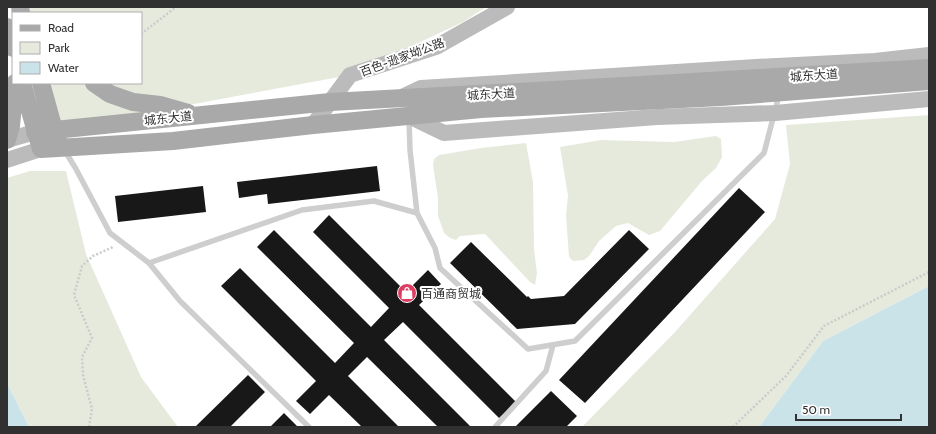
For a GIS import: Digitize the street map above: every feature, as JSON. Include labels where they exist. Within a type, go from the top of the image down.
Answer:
[{"type":"main road","points":[[7,27],[12,44]]},
{"type":"main road","name":"城东大道","points":[[35,132],[330,102],[929,68]]},
{"type":"main road","name":"城东大道","points":[[41,149],[173,141],[313,125],[481,109],[721,97],[929,81]]},
{"type":"main road","points":[[7,140],[11,126],[15,84]]},
{"type":"main road","points":[[22,84],[41,149]]},
{"type":"main road","points":[[41,84],[54,130],[62,147]]},
{"type":"main road","points":[[95,84],[110,94],[133,102],[160,105],[197,115]]},
{"type":"street","name":"百色-逊家坳公路","points":[[313,125],[350,75],[436,47],[507,7]]},
{"type":"street","points":[[400,98],[421,88],[875,61],[929,56]]},
{"type":"street","points":[[409,116],[444,133],[657,117],[775,113],[929,99]]},
{"type":"street","points":[[7,140],[35,132]]},
{"type":"street","points":[[7,160],[41,149]]},
{"type":"lane","points":[[409,116],[410,150],[417,213],[435,248],[440,268],[528,349],[574,341],[764,153],[779,93]]},
{"type":"lane","points":[[62,147],[76,169],[110,234],[149,263],[180,301],[309,427]]},
{"type":"lane","points":[[149,263],[302,210],[374,201],[417,213]]},
{"type":"lane","points":[[495,427],[546,371],[553,345]]},
{"type":"path","points":[[142,33],[176,7]]},
{"type":"path","points":[[89,427],[92,410],[83,374],[82,357],[92,338],[74,295],[82,266],[93,256],[122,243]]},
{"type":"path","points":[[733,427],[786,376],[824,326],[929,272]]},
{"type":"green space","points":[[24,7],[486,7],[463,22],[350,75],[54,130],[42,84],[142,84],[142,12],[26,12]]},
{"type":"green space","points":[[929,115],[929,286],[823,341],[759,427],[582,427],[675,332],[775,219],[790,164],[786,125]]},
{"type":"green space","points":[[716,136],[721,139],[722,157],[716,168],[702,181],[660,231],[649,235],[628,223],[616,226],[599,241],[589,256],[584,260],[573,261],[569,257],[566,215],[568,196],[560,147],[601,140],[674,142]]},
{"type":"green space","points":[[526,143],[533,182],[534,249],[537,273],[535,285],[530,282],[485,234],[460,236],[456,240],[450,238],[444,233],[438,216],[438,198],[433,165],[434,159],[439,155]]},
{"type":"green space","points":[[30,171],[66,171],[86,254],[141,377],[178,427],[29,427],[7,383],[7,178]]},
{"type":"water","points":[[929,286],[929,427],[759,427],[823,341]]},
{"type":"water","points":[[7,383],[29,427],[7,427]]},
{"type":"building","points":[[377,166],[380,191],[268,204],[267,194],[239,198],[237,182]]},
{"type":"building","points":[[203,186],[206,212],[118,222],[115,196]]},
{"type":"building","points":[[739,188],[765,212],[585,403],[559,380]]},
{"type":"building","points":[[329,215],[406,292],[428,270],[441,284],[419,305],[516,402],[499,418],[403,322],[384,340],[471,427],[438,427],[367,357],[348,376],[399,427],[362,427],[329,395],[310,414],[296,401],[316,381],[221,286],[240,268],[335,363],[354,343],[257,247],[274,230],[371,327],[389,308],[313,232]]},
{"type":"building","points":[[629,230],[649,249],[575,324],[517,329],[450,263],[471,242],[527,297],[528,296],[531,299],[564,296]]},
{"type":"building","points":[[248,375],[265,392],[230,427],[195,427]]},
{"type":"building","points":[[551,391],[577,416],[566,427],[515,427]]},
{"type":"building","points":[[284,413],[298,427],[270,427]]},
{"type":"place","name":"百通商贸城","points":[[407,293]]}]
